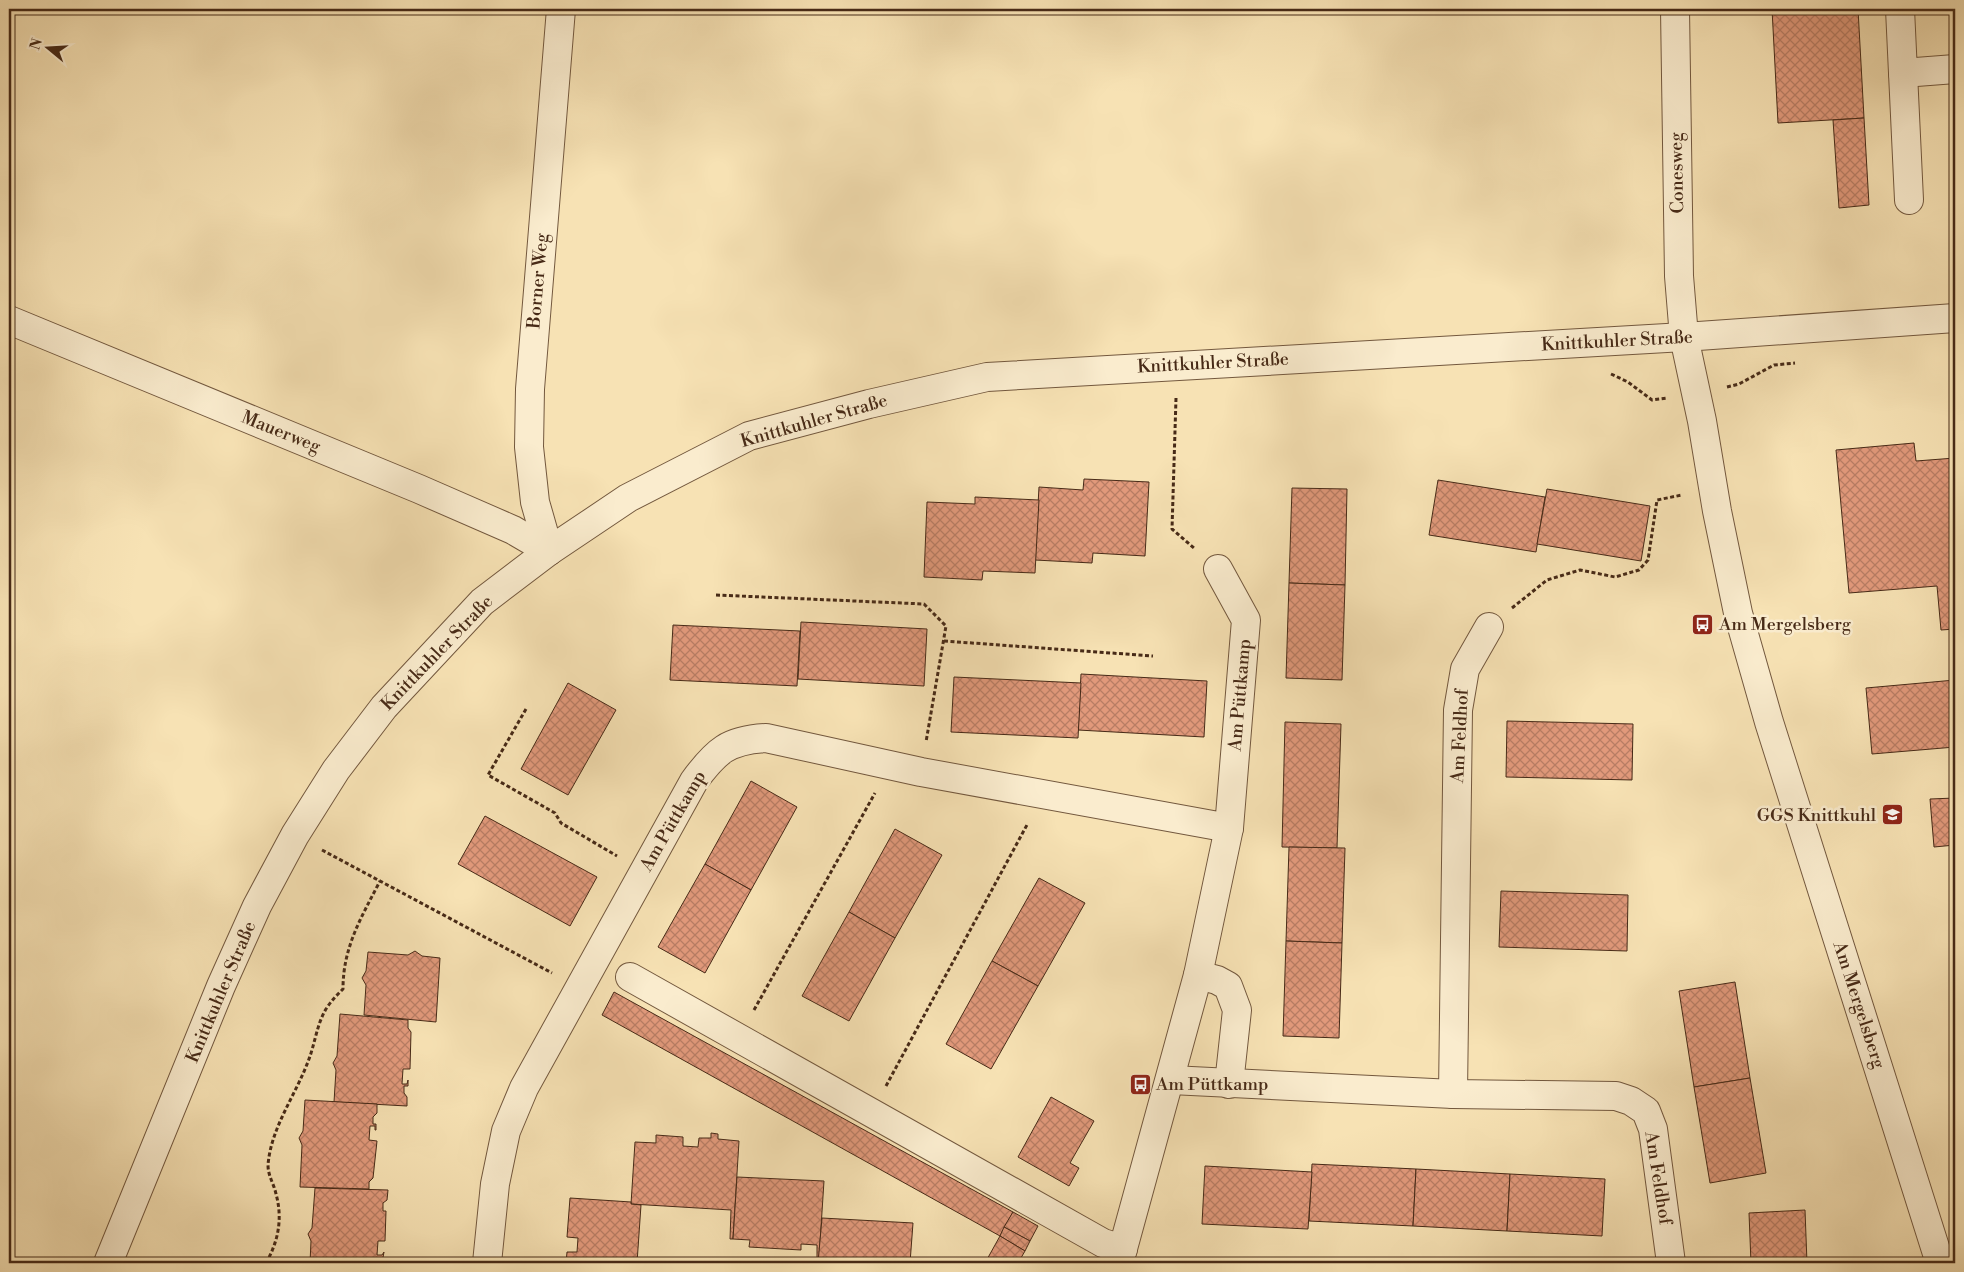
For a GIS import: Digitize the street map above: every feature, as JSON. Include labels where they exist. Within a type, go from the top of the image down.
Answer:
[{"type":"street","name":"Borner Weg","points":[[549,551],[535,502],[529,447],[530,389],[561,9]]},
{"type":"street","name":"Conesweg","points":[[1675,9],[1679,276],[1684,337]]},
{"type":"street","points":[[1900,9],[1909,200]]},
{"type":"street","points":[[1903,72],[1955,69]]},
{"type":"street","name":"Knittkuhler Straße","points":[[108,1263],[221,986],[257,906],[295,836],[336,770],[384,707],[482,602],[549,551],[628,498],[748,436],[869,404],[987,377],[1684,337],[1955,318]]},
{"type":"street","name":"Mauerweg","points":[[9,320],[419,489],[514,530],[549,551]]},
{"type":"street","name":"Am Mergelsberg","points":[[1684,337],[1738,613],[1769,722],[1940,1263]]},
{"type":"street","name":"Am Püttkamp","points":[[1121,1256],[1171,1080],[1198,975],[1229,828],[1246,620],[1218,568]]},
{"type":"street","name":"Am Feldhof","points":[[1453,1094],[1458,710],[1465,669],[1489,627]]},
{"type":"street","name":"Am Püttkamp","points":[[487,1263],[495,1184],[506,1131],[524,1088],[694,781],[719,751],[732,743],[747,739],[766,738],[921,772],[1229,828]]},
{"type":"street","points":[[1198,975],[1217,980],[1228,986],[1237,1010],[1230,1084]]},
{"type":"street","points":[[630,977],[1103,1243],[1121,1256]]},
{"type":"street","name":"Am Feldhof","points":[[1171,1080],[1453,1094],[1616,1096],[1631,1101],[1646,1111],[1652,1129],[1671,1263]]},
{"type":"path","name":"Knittkuhler Straße","points":[[1606,372],[1628,382],[1652,400],[1739,384],[1774,365],[1803,363]]},
{"type":"path","points":[[1175,422],[1172,529],[1218,568]]},
{"type":"path","points":[[1489,627],[1547,580],[1580,570],[1615,577],[1639,570],[1648,560],[1657,500],[1713,487]]},
{"type":"path","points":[[716,595],[924,604],[946,626],[921,772]]},
{"type":"path","points":[[944,640],[1153,656]]},
{"type":"path","points":[[526,709],[488,775],[555,813],[561,823],[644,871]]},
{"type":"path","points":[[738,1038],[880,784],[886,764]]},
{"type":"path","points":[[872,1113],[1031,819],[1037,794]]},
{"type":"path","points":[[295,836],[579,987]]},
{"type":"path","points":[[266,1263],[278,1236],[280,1218],[277,1195],[268,1168],[270,1150],[276,1131],[309,1060],[325,1010],[343,989],[343,972],[353,933],[380,881]]},
{"type":"building","points":[[1772,9],[1858,9],[1864,118],[1778,123]]},
{"type":"building","points":[[1864,118],[1869,205],[1839,208],[1833,120]]},
{"type":"building","points":[[1914,443],[1916,461],[1955,458],[1955,629],[1941,630],[1937,586],[1849,593],[1836,450]]},
{"type":"building","points":[[1084,479],[1149,482],[1145,556],[1093,553],[1092,563],[1035,560],[1039,487],[1083,490]]},
{"type":"building","points":[[1438,480],[1545,497],[1536,552],[1429,535]]},
{"type":"building","points":[[1292,488],[1347,489],[1345,585],[1289,583]]},
{"type":"building","points":[[1547,489],[1650,506],[1641,561],[1537,544]]},
{"type":"building","points":[[975,497],[1039,500],[1035,573],[983,571],[982,580],[924,577],[927,502],[975,504]]},
{"type":"building","points":[[1289,583],[1345,585],[1342,680],[1286,678]]},
{"type":"building","points":[[801,622],[927,629],[924,686],[798,679]]},
{"type":"building","points":[[673,625],[800,631],[797,686],[670,680]]},
{"type":"building","points":[[1081,674],[1207,681],[1204,737],[1078,730]]},
{"type":"building","points":[[954,677],[1081,683],[1078,738],[951,732]]},
{"type":"building","points":[[1955,680],[1955,747],[1872,754],[1866,688]]},
{"type":"building","points":[[568,683],[616,710],[568,795],[521,769]]},
{"type":"building","points":[[1507,721],[1633,724],[1632,780],[1506,777]]},
{"type":"building","points":[[1285,722],[1341,724],[1337,848],[1282,847]]},
{"type":"building","points":[[751,781],[797,807],[751,890],[705,864]]},
{"type":"building","points":[[1955,798],[1955,845],[1934,847],[1930,799]]},
{"type":"building","points":[[485,816],[597,877],[570,926],[458,864]]},
{"type":"building","points":[[895,829],[942,855],[895,938],[849,912]]},
{"type":"building","points":[[1289,847],[1345,848],[1342,943],[1286,941]]},
{"type":"building","points":[[705,864],[751,890],[705,973],[658,947]]},
{"type":"building","points":[[1039,878],[1085,903],[1038,986],[992,961]]},
{"type":"building","points":[[1501,891],[1628,895],[1627,951],[1499,947]]},
{"type":"building","points":[[849,912],[895,938],[849,1021],[802,996]]},
{"type":"building","points":[[1286,941],[1342,943],[1339,1038],[1283,1036]]},
{"type":"building","points":[[415,951],[422,956],[440,958],[436,1022],[364,1015],[366,985],[362,978],[366,971],[368,952],[408,955]]},
{"type":"building","points":[[992,961],[1038,986],[991,1069],[946,1044]]},
{"type":"building","points":[[1735,982],[1750,1078],[1694,1087],[1679,991]]},
{"type":"building","points":[[614,992],[1013,1212],[1000,1236],[602,1015]]},
{"type":"building","points":[[340,1014],[408,1020],[408,1028],[411,1032],[410,1069],[403,1069],[402,1084],[407,1084],[408,1080],[408,1086],[404,1086],[407,1106],[334,1102],[336,1070],[333,1063],[337,1056]]},
{"type":"building","points":[[1750,1078],[1766,1173],[1710,1183],[1694,1087]]},
{"type":"building","points":[[1051,1097],[1094,1121],[1070,1163],[1079,1168],[1069,1186],[1018,1157]]},
{"type":"building","points":[[305,1100],[377,1104],[377,1113],[373,1117],[373,1124],[376,1124],[376,1130],[375,1126],[370,1126],[369,1140],[377,1141],[373,1178],[369,1182],[369,1189],[300,1187],[302,1145],[299,1138],[303,1131]]},
{"type":"building","points":[[711,1133],[718,1134],[718,1139],[739,1141],[733,1239],[730,1239],[731,1210],[631,1204],[635,1142],[656,1143],[656,1135],[683,1137],[683,1146],[698,1147],[699,1138],[711,1138]]},
{"type":"building","points":[[1312,1164],[1416,1169],[1413,1226],[1309,1221]]},
{"type":"building","points":[[1205,1166],[1312,1172],[1308,1229],[1202,1224]]},
{"type":"building","points":[[1416,1169],[1510,1174],[1507,1231],[1413,1226]]},
{"type":"building","points":[[1510,1174],[1605,1179],[1602,1236],[1507,1231]]},
{"type":"building","points":[[737,1177],[824,1181],[819,1258],[817,1258],[817,1245],[801,1244],[801,1250],[749,1247],[750,1240],[733,1239]]},
{"type":"building","points":[[315,1188],[388,1190],[387,1200],[383,1203],[383,1211],[386,1211],[385,1241],[378,1241],[377,1255],[382,1255],[384,1252],[382,1263],[310,1263],[311,1241],[308,1234],[312,1228]]},
{"type":"building","points":[[570,1198],[631,1202],[631,1204],[641,1205],[637,1263],[566,1263],[567,1252],[577,1252],[578,1238],[567,1237]]},
{"type":"building","points":[[1805,1210],[1807,1263],[1751,1263],[1749,1213]]},
{"type":"building","points":[[1013,1212],[1038,1226],[1030,1241],[1004,1227]]},
{"type":"building","points":[[822,1218],[913,1223],[910,1263],[818,1263]]},
{"type":"building","points":[[1004,1227],[1030,1241],[1025,1251],[1000,1236]]},
{"type":"building","points":[[1000,1236],[1025,1251],[1018,1263],[985,1263]]},
{"type":"place","name":"Am Mergelsberg","points":[[1703,624]]},
{"type":"place","name":"GGS Knittkuhl","points":[[1892,815]]},
{"type":"place","name":"Am Püttkamp","points":[[1140,1084]]}]
